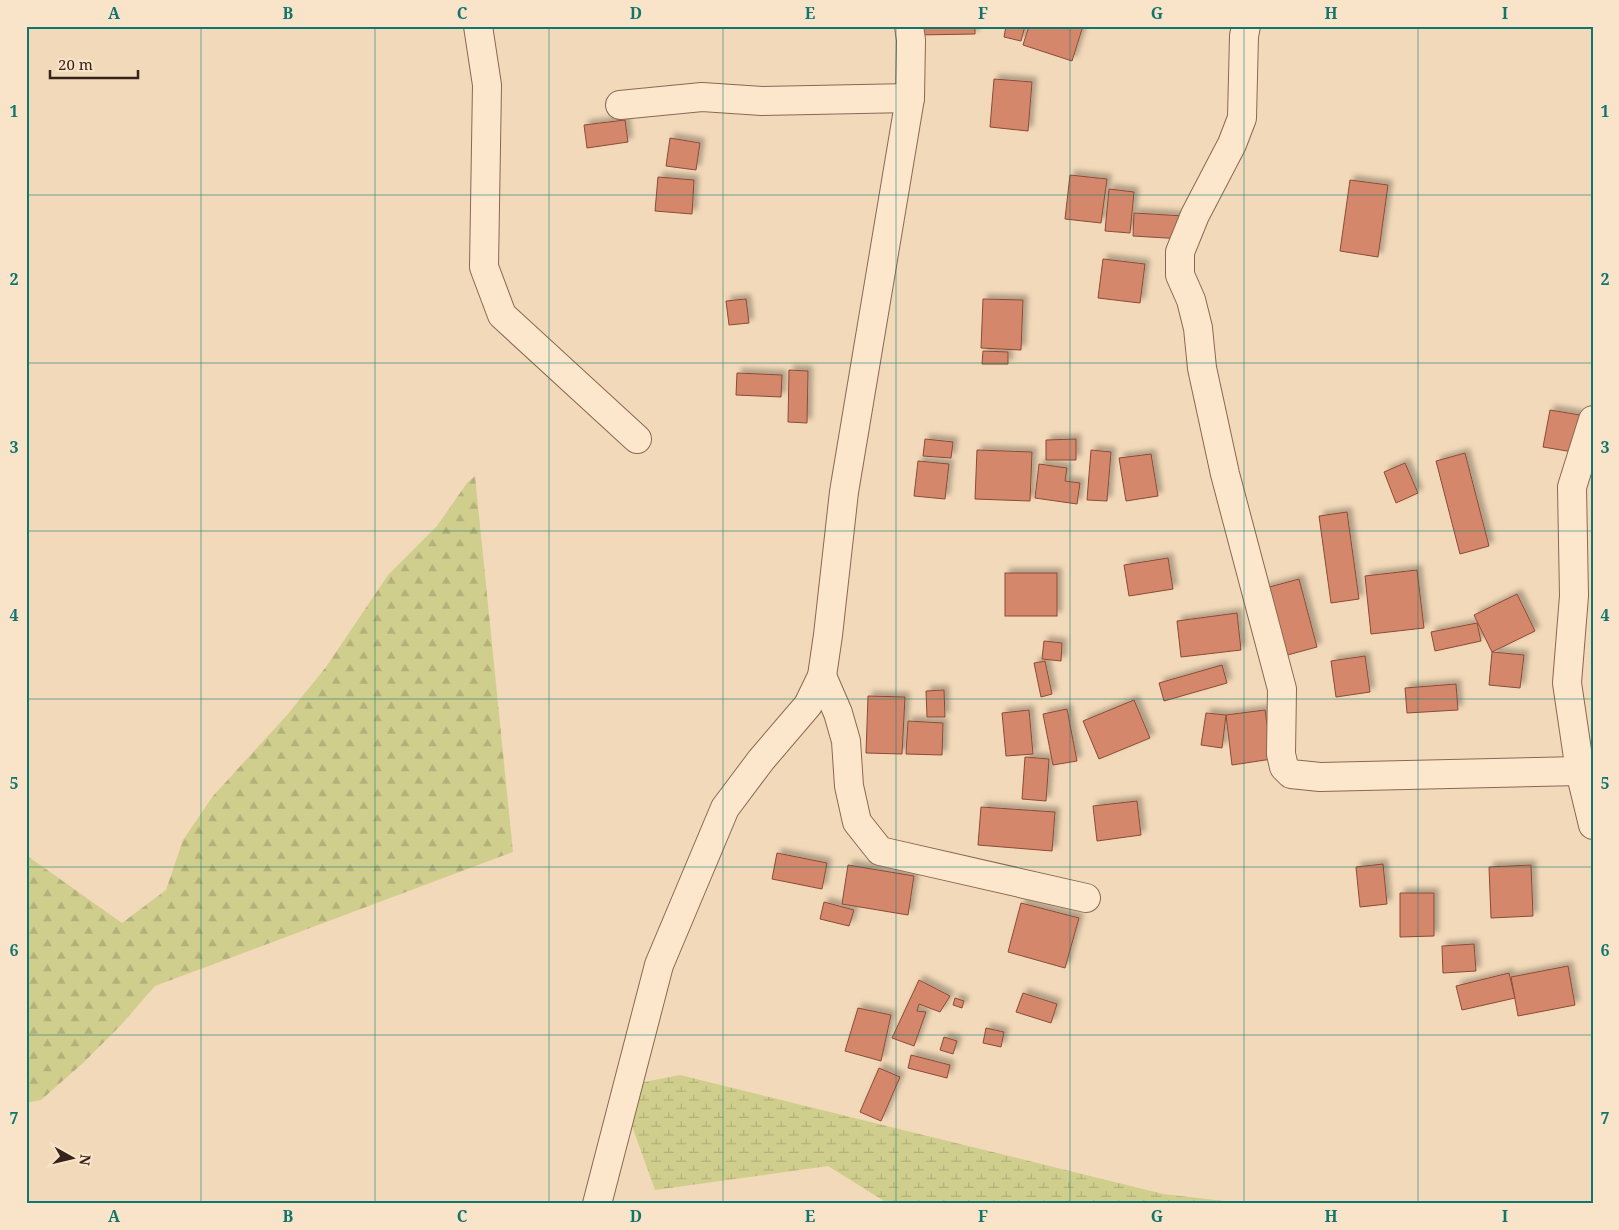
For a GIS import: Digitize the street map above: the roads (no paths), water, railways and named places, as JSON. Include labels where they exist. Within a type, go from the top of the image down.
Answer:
[{"type":"street","points":[[478,26],[487,85],[484,267],[502,316],[637,439]]},
{"type":"street","points":[[597,1204],[659,965],[725,808],[761,760],[808,706],[822,676],[844,492],[910,98],[911,40],[909,26]]},
{"type":"street","points":[[1246,26],[1244,36],[1242,118],[1232,144],[1195,215],[1180,252],[1180,275],[1191,300],[1198,328],[1202,368],[1225,474],[1282,689],[1281,754],[1284,768],[1291,774],[1320,777],[1580,771]]},
{"type":"street","points":[[620,105],[702,97],[762,101],[910,98]]},
{"type":"street","points":[[1593,420],[1572,487],[1574,596],[1567,683],[1580,771],[1593,825]]},
{"type":"street","points":[[822,676],[838,713],[846,741],[849,786],[856,822],[880,851],[1086,898]]}]
